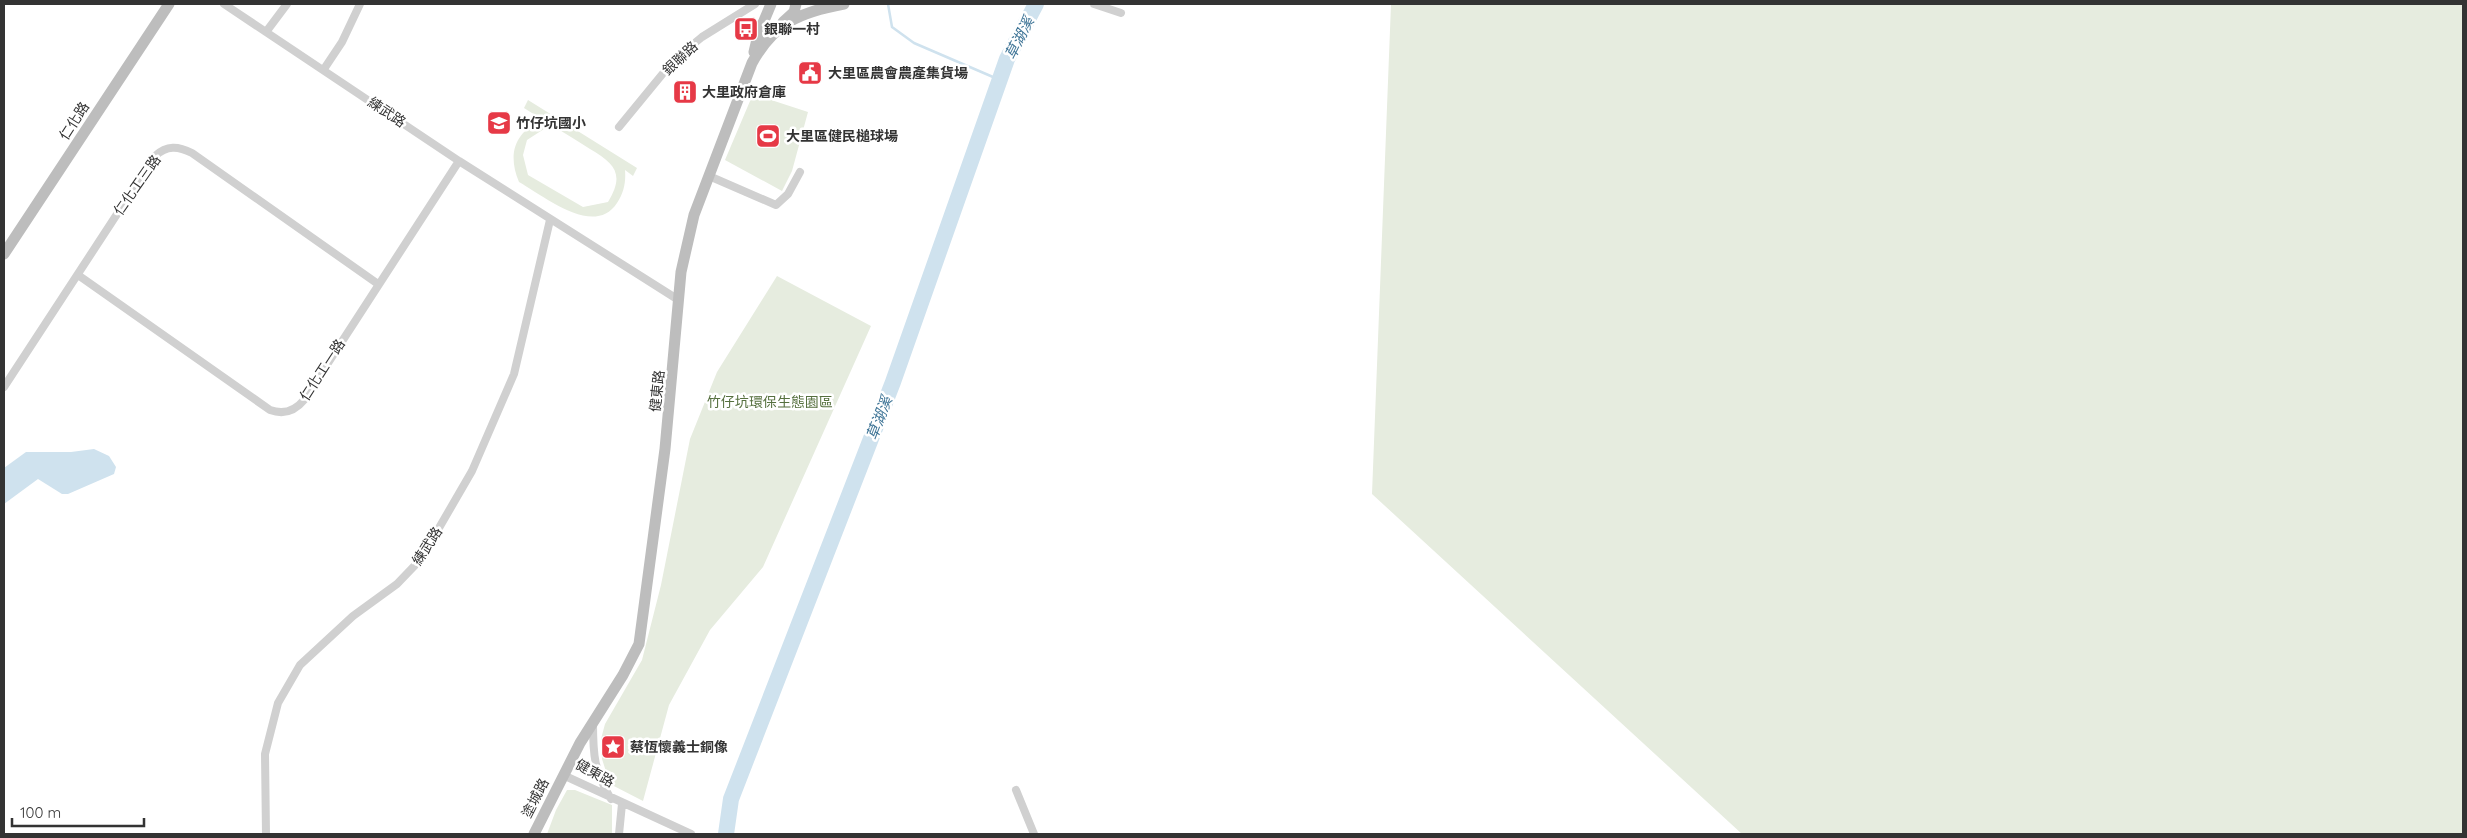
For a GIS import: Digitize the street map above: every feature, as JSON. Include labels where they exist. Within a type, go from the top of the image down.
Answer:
[{"type":"street","name":"仁化路","points":[[4,254],[169,4]]},
{"type":"street","name":"練武路","points":[[224,4],[324,69],[459,161],[677,300]]},
{"type":"street","points":[[266,32],[287,4]]},
{"type":"street","points":[[324,69],[342,42],[360,4]]},
{"type":"street","name":"銀聯路","points":[[619,127],[674,60],[702,37],[755,4]]},
{"type":"street","name":"健東路","points":[[691,834],[624,805],[563,775],[593,720],[630,662],[641,636],[674,374],[677,300],[689,230],[752,64],[762,44],[794,12],[796,4]]},
{"type":"street","name":"健東路","points":[[776,31],[821,5],[844,4]]},
{"type":"street","points":[[1094,4],[1121,13]]},
{"type":"street","name":"健東路","points":[[770,7],[774,13],[781,17],[788,16]]},
{"type":"street","name":"健東路","points":[[752,64],[758,35],[770,7]]},
{"type":"street","name":"仁化工三路","points":[[4,387],[155,156],[163,150],[176,147],[192,153],[378,284]]},
{"type":"street","name":"仁化工一路","points":[[78,274],[270,410],[278,412],[297,408],[459,161]]},
{"type":"street","points":[[709,176],[776,205],[788,194],[800,172]]},
{"type":"street","name":"練武路","points":[[266,834],[265,754],[278,703],[300,665],[352,616],[397,584],[421,559],[467,479],[514,374],[550,220]]},
{"type":"street","name":"健東路","points":[[593,720],[595,766],[600,781],[611,799]]},
{"type":"street","name":"塗城路","points":[[534,834],[563,775]]},
{"type":"street","points":[[1016,790],[1034,834]]},
{"type":"street","points":[[619,834],[624,805]]},
{"type":"green space","points":[[1391,4],[2463,4],[2463,834],[1742,834],[1372,494]]},
{"type":"green space","name":"大里區健民槌球場","points":[[753,94],[808,112],[792,171],[782,191],[725,160]]},
{"type":"green space","points":[[528,100],[637,168],[633,176],[625,170],[623,191],[617,203],[607,213],[596,216],[582,215],[569,211],[519,182],[514,162],[516,145],[526,130],[543,120],[524,108]],"holes":[[[556,128],[599,154],[611,165],[615,171],[616,184],[608,202],[583,207],[528,175],[523,155],[527,140],[544,129]]]},
{"type":"green space","name":"竹仔坑環保生態園區","points":[[777,276],[871,326],[763,567],[710,630],[669,705],[643,801],[610,784],[602,759],[601,739],[605,724],[642,660],[661,585],[690,439],[717,372]]},
{"type":"green space","points":[[567,790],[575,790],[612,805],[612,834],[547,834],[556,810]]},
{"type":"water","points":[[94,449],[109,456],[116,467],[114,474],[68,494],[62,494],[38,479],[4,504],[4,468],[26,452],[71,452]]},
{"type":"waterway","points":[[888,4],[892,27],[914,43],[1000,80]]},
{"type":"waterway","name":"草湖溪","points":[[726,834],[731,799],[893,382],[1007,59],[1036,4]]},
{"type":"place","name":"銀聯一村","points":[[746,29]]},
{"type":"place","name":"大里區農會農產集貨場","points":[[810,73]]},
{"type":"place","name":"大里政府倉庫","points":[[685,92]]},
{"type":"place","name":"竹仔坑國小","points":[[499,123]]},
{"type":"place","name":"大里區健民槌球場","points":[[768,136]]},
{"type":"place","name":"蔡恆懷義士銅像","points":[[613,747]]}]
